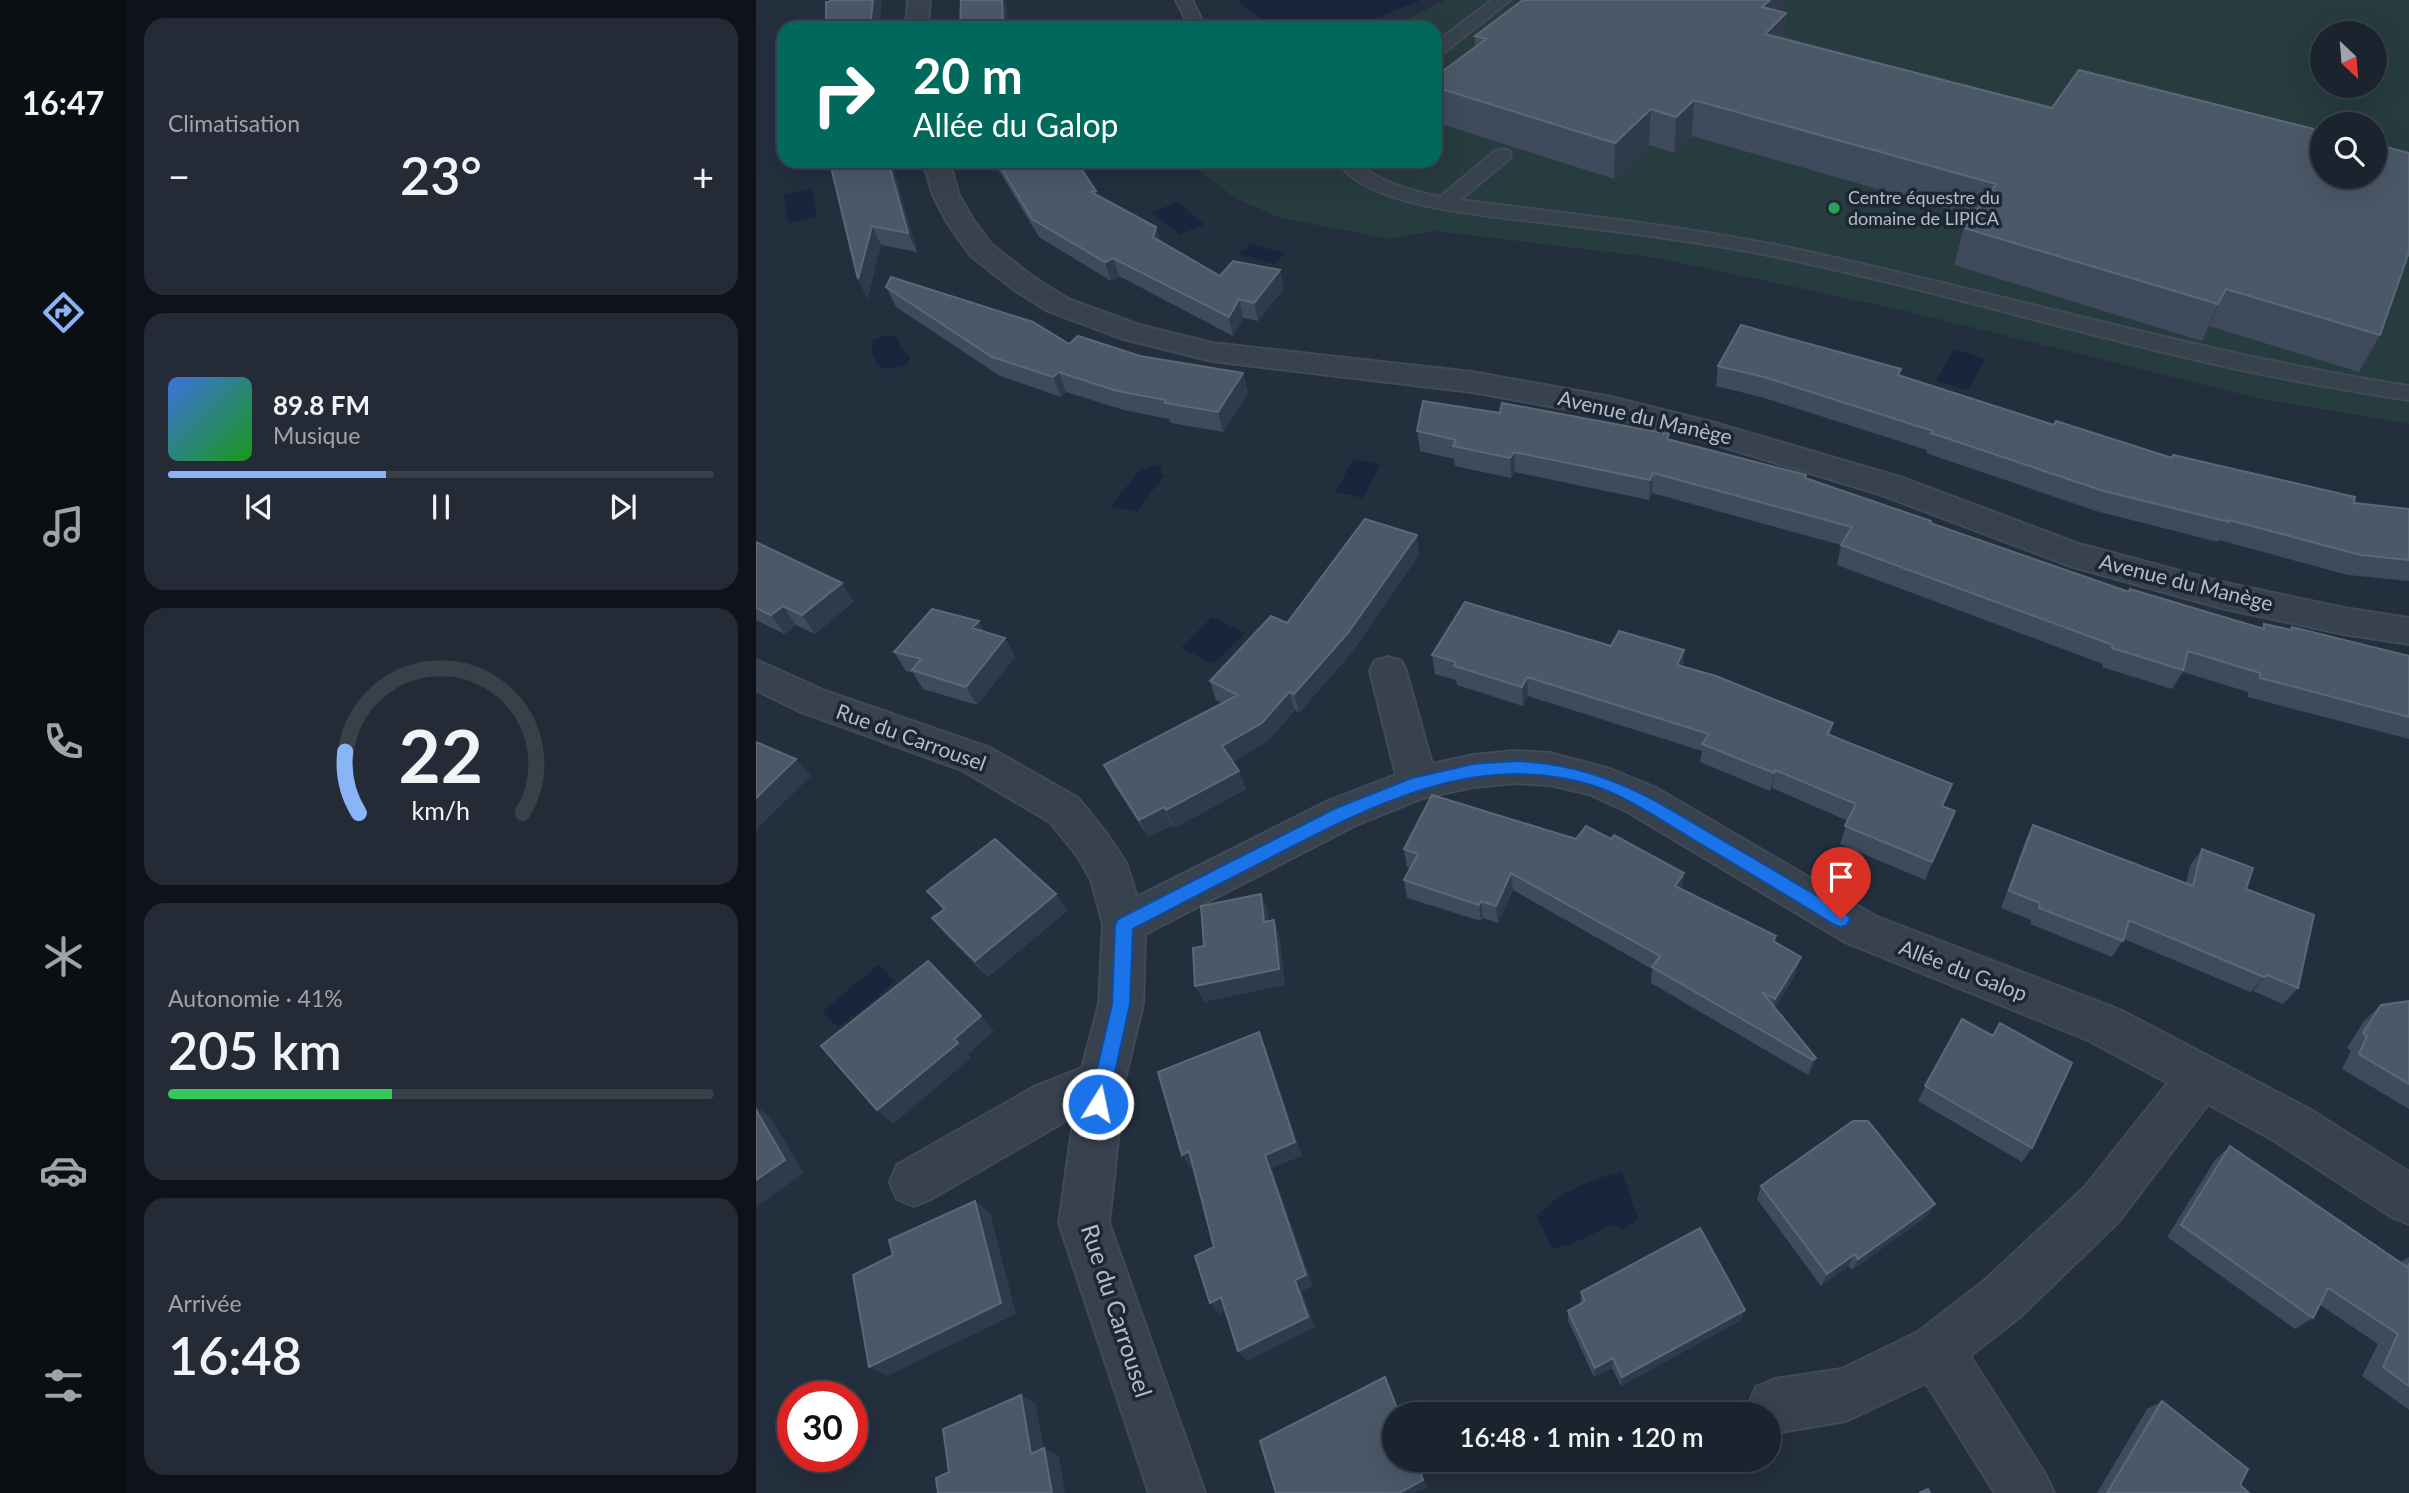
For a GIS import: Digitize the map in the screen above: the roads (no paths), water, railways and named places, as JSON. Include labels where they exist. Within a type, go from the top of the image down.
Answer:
[{"type":"street","points":[[918,21],[919,0]]},
{"type":"street","name":"Avenue du Manège","points":[[938,168],[946,195],[960,222],[981,250],[1023,283],[1058,305],[1130,332],[1212,352],[1472,382],[1611,407],[1704,430],[1891,486],[2070,554],[2221,595],[2344,621],[2409,631]]},
{"type":"street","points":[[1388,671],[1418,783]]},
{"type":"street","name":"Rue du Carrousel","points":[[756,674],[811,701],[976,759],[1063,810],[1093,846],[1111,876],[1124,925],[1121,1004],[1101,1083],[1084,1223],[1177,1493]]},
{"type":"street","name":"Allée du Galop","points":[[1124,925],[1342,813],[1418,783],[1473,771],[1515,767],[1550,769],[1596,780],[1642,800],[1860,929],[2104,1025],[2292,1125],[2409,1200]]},
{"type":"street","points":[[1781,1405],[1846,1395],[1936,1350],[2003,1298],[2102,1203],[2200,1078]]},
{"type":"street","points":[[914,1182],[1052,1101],[1101,1083]]},
{"type":"street","points":[[1936,1350],[2026,1493]]},
{"type":"lane","points":[[1184,0],[1194,21]]},
{"type":"lane","points":[[1442,46],[1502,0]]},
{"type":"lane","points":[[1444,204],[1502,155]]},
{"type":"lane","points":[[1352,168],[1387,189],[1444,204],[1648,229],[1801,256],[2228,359],[2349,385],[2409,393]]},
{"type":"water","points":[[1238,0],[1422,0],[1366,21],[1263,21]]},
{"type":"water","points":[[811,189],[817,216],[789,223],[783,195]]},
{"type":"water","points":[[1177,202],[1205,224],[1180,235],[1152,213]]},
{"type":"water","points":[[1250,244],[1285,253],[1274,264],[1239,254]]},
{"type":"water","points":[[887,335],[897,337],[900,347],[911,357],[905,366],[890,369],[878,366],[871,341]]},
{"type":"water","points":[[1954,349],[1985,359],[1968,390],[1936,381]]},
{"type":"water","points":[[1354,459],[1381,464],[1363,498],[1335,492]]},
{"type":"water","points":[[1154,465],[1162,468],[1160,473],[1165,475],[1136,512],[1111,506],[1141,468],[1146,470]]},
{"type":"water","points":[[1212,617],[1245,633],[1214,664],[1181,648]]},
{"type":"water","points":[[878,965],[895,981],[838,1027],[822,1012]]},
{"type":"water","points":[[1622,1172],[1638,1219],[1623,1229],[1612,1225],[1571,1244],[1552,1249],[1537,1216],[1555,1200],[1576,1188],[1598,1178]]},
{"type":"place","name":"Centre équestre du domaine de LIPICA","points":[[1834,208]]}]
